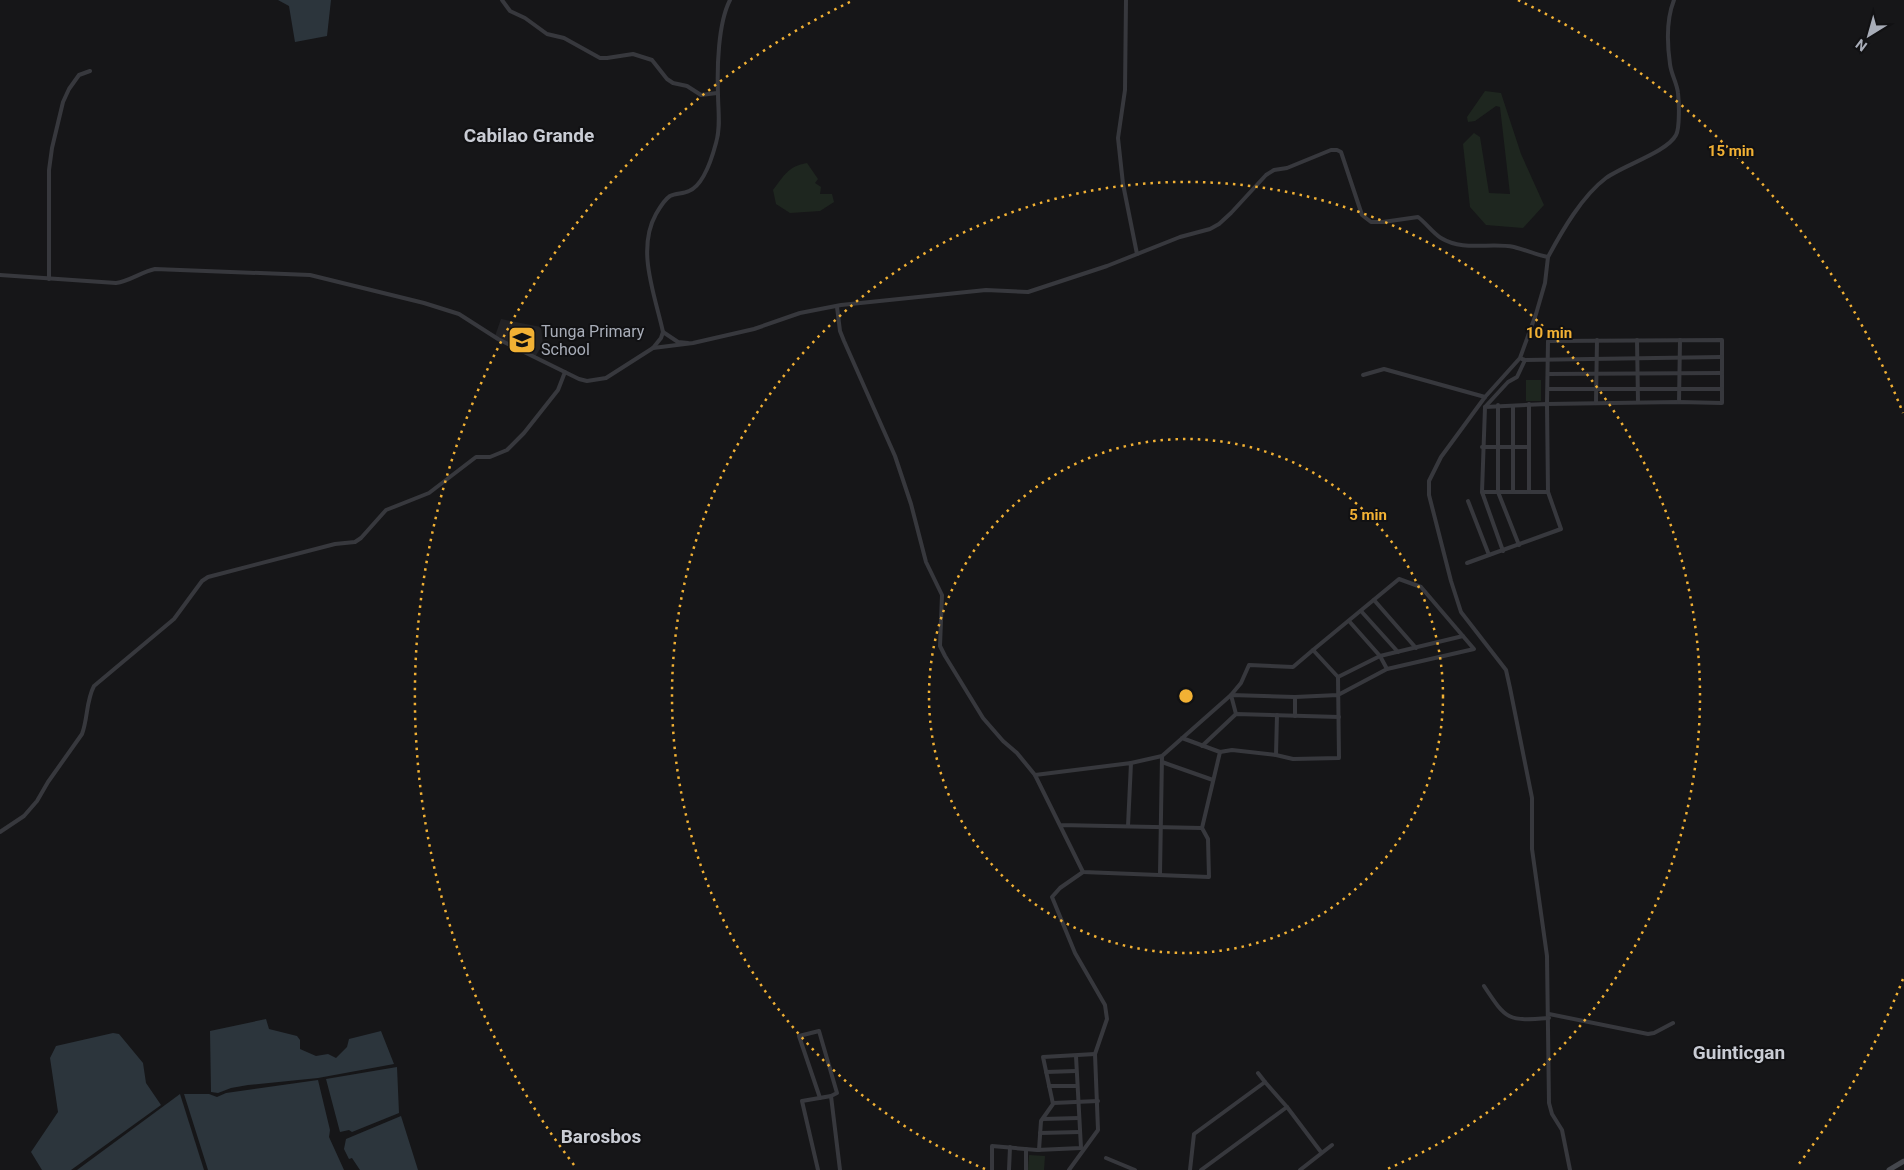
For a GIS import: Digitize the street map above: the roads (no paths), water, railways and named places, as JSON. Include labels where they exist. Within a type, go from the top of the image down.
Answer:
[{"type":"main road","points":[[1889,1170],[1904,1161]]},
{"type":"street","points":[[502,0],[510,11],[525,18],[547,34],[564,38],[600,58],[633,54],[652,60],[673,83],[688,86],[701,95],[718,93]]},
{"type":"street","points":[[0,275],[116,283],[125,282],[139,274],[155,269],[293,274],[325,278],[424,303],[459,314],[505,343],[565,372],[587,381],[606,378],[653,348],[663,332],[651,285],[647,250],[649,232],[664,201],[670,196],[696,187],[702,178],[716,143],[719,128],[720,46],[725,12],[730,0]]},
{"type":"street","points":[[1126,0],[1125,90],[1118,138],[1123,184],[1137,254]]},
{"type":"street","points":[[1503,550],[1482,492],[1482,447],[1485,407],[1508,382],[1517,377],[1540,299],[1548,257],[1558,237],[1593,190],[1605,178],[1669,144],[1677,133],[1678,93],[1670,64],[1668,24],[1674,0]]},
{"type":"street","points":[[49,279],[49,170],[52,148],[63,102],[69,89],[79,75],[90,71]]},
{"type":"street","points":[[653,348],[693,344],[763,326],[800,313],[837,306],[986,290],[1028,292],[1137,254],[1180,236],[1210,229],[1231,213],[1266,174],[1337,150],[1342,152],[1362,215],[1371,222],[1418,217],[1440,238],[1455,244],[1474,247],[1515,247],[1548,257]]},
{"type":"street","points":[[837,306],[840,331],[895,456],[911,504],[926,562],[942,595],[940,646],[983,718],[1017,753],[1035,775],[1083,872]]},
{"type":"street","points":[[663,332],[678,342],[693,344]]},
{"type":"street","points":[[1596,402],[1597,340]]},
{"type":"street","points":[[1637,340],[1638,402]]},
{"type":"street","points":[[1679,402],[1680,340]]},
{"type":"street","points":[[1467,563],[1561,529],[1548,492],[1547,404],[1548,341],[1722,340],[1722,403],[1596,402],[1547,404],[1529,404],[1485,407]]},
{"type":"street","points":[[1570,1170],[1562,1130],[1552,1114],[1549,1103],[1548,956],[1532,849],[1532,798],[1506,670],[1461,612],[1451,581],[1428,488],[1434,469],[1441,457],[1485,397],[1522,359],[1721,357]]},
{"type":"street","points":[[1363,375],[1384,369],[1485,397]]},
{"type":"street","points":[[0,832],[24,816],[37,801],[82,734],[85,726],[89,694],[94,686],[174,619],[202,580],[335,544],[356,542],[362,538],[386,510],[429,493],[476,457],[490,456],[507,450],[524,433],[558,390],[565,372]]},
{"type":"street","points":[[1548,374],[1722,373]]},
{"type":"street","points":[[1548,389],[1722,389]]},
{"type":"street","points":[[1529,404],[1529,492]]},
{"type":"street","points":[[1498,406],[1498,492],[1518,545]]},
{"type":"street","points":[[1513,491],[1514,406]]},
{"type":"street","points":[[1482,447],[1529,446]]},
{"type":"street","points":[[1482,492],[1548,492]]},
{"type":"street","points":[[1468,501],[1489,555]]},
{"type":"street","points":[[1035,775],[1131,763],[1162,756],[1231,695],[1240,683],[1249,665],[1293,667],[1399,579],[1421,587],[1474,650]]},
{"type":"street","points":[[1374,600],[1416,648]]},
{"type":"street","points":[[1361,611],[1398,652]]},
{"type":"street","points":[[1348,621],[1380,656],[1388,669]]},
{"type":"street","points":[[1338,677],[1380,656],[1463,636]]},
{"type":"street","points":[[1231,695],[1296,697],[1338,695],[1388,669],[1487,646]]},
{"type":"street","points":[[1182,738],[1220,752],[1232,750],[1293,759],[1339,758],[1338,677],[1313,650]]},
{"type":"street","points":[[1231,695],[1236,714]]},
{"type":"street","points":[[1295,716],[1296,697]]},
{"type":"street","points":[[1202,746],[1236,714],[1339,717]]},
{"type":"street","points":[[1276,755],[1278,715]]},
{"type":"street","points":[[1069,1170],[1098,1130],[1095,1054],[1107,1019],[1104,1005],[1075,953],[1052,897],[1060,888],[1083,872],[1209,876],[1208,839],[1202,828],[1220,752]]},
{"type":"street","points":[[1160,874],[1162,756]]},
{"type":"street","points":[[1162,762],[1213,780]]},
{"type":"street","points":[[1128,826],[1131,763]]},
{"type":"street","points":[[1060,825],[1202,828]]},
{"type":"street","points":[[1484,986],[1505,1014],[1511,1018],[1549,1016],[1648,1034],[1654,1033],[1673,1023]]},
{"type":"street","points":[[818,1170],[802,1101],[820,1098],[831,1096],[838,1093],[819,1031],[799,1036],[820,1098]]},
{"type":"street","points":[[1038,1150],[1042,1119],[1052,1103],[1043,1057],[1095,1054]]},
{"type":"street","points":[[992,1170],[992,1146],[1038,1150],[1080,1148],[1076,1056]]},
{"type":"street","points":[[1046,1072],[1076,1071]]},
{"type":"street","points":[[1258,1073],[1287,1106],[1321,1152]]},
{"type":"street","points":[[1190,1170],[1194,1134],[1265,1082]]},
{"type":"street","points":[[1049,1086],[1077,1086]]},
{"type":"street","points":[[831,1096],[840,1170]]},
{"type":"street","points":[[1052,1103],[1098,1101]]},
{"type":"street","points":[[1201,1170],[1287,1106]]},
{"type":"street","points":[[1042,1119],[1079,1118]]},
{"type":"street","points":[[1040,1133],[1080,1132]]},
{"type":"street","points":[[1300,1170],[1332,1145]]},
{"type":"street","points":[[1009,1170],[1010,1147]]},
{"type":"street","points":[[1026,1149],[1026,1170]]},
{"type":"street","points":[[1106,1158],[1132,1170]]},
{"type":"place","name":"Tunga Primary School","points":[[522,340]]},
{"type":"district","name":"Cabilao Grande","points":[[529,135]]},
{"type":"district","name":"Guinticgan","points":[[1739,1052]]},
{"type":"district","name":"Barosbos","points":[[601,1136]]}]
